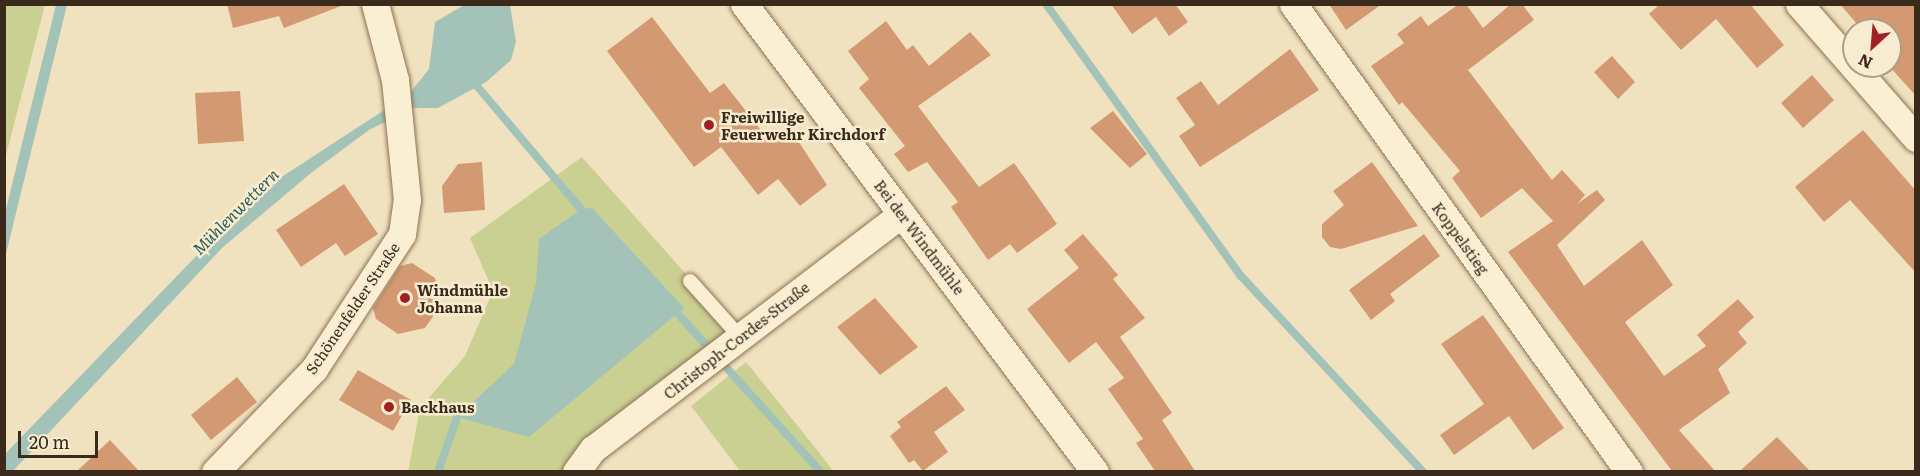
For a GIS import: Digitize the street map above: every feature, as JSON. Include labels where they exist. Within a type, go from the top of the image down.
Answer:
[{"type":"street","name":"Schönenfelder Straße","points":[[215,471],[314,369],[402,234],[407,200],[395,80],[375,4]]},
{"type":"street","name":"Bei der Windmühle","points":[[744,4],[1095,471]]},
{"type":"street","name":"Koppelstieg","points":[[1293,4],[1629,471]]},
{"type":"street","points":[[1799,4],[1916,138]]},
{"type":"street","name":"Christoph-Cordes-Straße","points":[[576,471],[593,449],[902,214]]},
{"type":"lane","points":[[690,281],[740,337]]},
{"type":"green space","points":[[4,5],[45,5],[5,159]]},
{"type":"green space","points":[[582,157],[734,328],[565,471],[408,472],[420,408],[465,356],[493,291],[470,238]]},
{"type":"green space","points":[[746,362],[833,471],[740,471],[691,406]]},
{"type":"water","points":[[56,5],[67,5],[5,258],[5,213]]},
{"type":"water","points":[[464,5],[510,5],[516,42],[511,60],[486,82],[438,108],[413,108],[369,130],[311,173],[222,248],[13,471],[5,471],[4,455],[231,220],[283,176],[409,94],[429,69],[435,22]]},
{"type":"water","points":[[592,208],[684,308],[529,437],[457,417],[514,364],[536,283],[539,239],[581,209]]},
{"type":"building","points":[[227,4],[341,4],[341,6],[284,28],[279,16],[233,28]]},
{"type":"building","points":[[1111,4],[1175,4],[1188,22],[1169,36],[1156,17],[1132,34]]},
{"type":"building","points":[[1329,4],[1382,4],[1346,30]]},
{"type":"building","points":[[1459,4],[1466,4],[1483,28],[1511,4],[1522,4],[1534,20],[1468,70],[1552,180],[1562,170],[1585,195],[1577,204],[1597,190],[1605,200],[1557,245],[1584,286],[1642,240],[1673,285],[1625,322],[1664,376],[1706,346],[1697,335],[1738,299],[1754,317],[1738,332],[1747,343],[1718,369],[1730,393],[1679,430],[1715,471],[1672,471],[1508,252],[1553,221],[1522,188],[1481,218],[1452,178],[1460,171],[1402,102],[1399,105],[1371,66],[1404,43],[1397,34],[1421,16],[1428,26]]},
{"type":"building","points":[[1660,4],[1750,4],[1784,45],[1757,68],[1716,19],[1681,50],[1649,14]]},
{"type":"building","points":[[1840,4],[1916,4],[1916,96],[1900,78],[1902,78],[1902,18],[1852,18]]},
{"type":"building","points":[[652,17],[710,93],[724,83],[770,142],[789,127],[827,185],[800,206],[778,179],[758,195],[721,147],[694,167],[607,51]]},
{"type":"building","points":[[886,21],[907,50],[913,45],[929,66],[970,32],[991,55],[918,106],[979,187],[1014,163],[1057,224],[1017,253],[1010,244],[988,260],[951,207],[958,202],[927,162],[908,172],[894,154],[905,146],[859,88],[869,79],[848,51]]},
{"type":"building","points":[[1290,49],[1319,90],[1200,167],[1179,136],[1195,125],[1176,98],[1201,81],[1218,105]]},
{"type":"building","points":[[1612,56],[1635,82],[1618,99],[1594,72]]},
{"type":"building","points":[[1812,75],[1834,100],[1803,128],[1781,103]]},
{"type":"building","points":[[240,91],[244,141],[198,144],[195,93]]},
{"type":"building","points":[[1113,111],[1147,154],[1130,168],[1090,128]]},
{"type":"building","points":[[1863,130],[1916,191],[1916,273],[1850,200],[1824,222],[1795,187]]},
{"type":"building","points":[[482,162],[485,210],[444,213],[442,186],[458,164]]},
{"type":"building","points":[[1372,162],[1418,226],[1341,249],[1330,247],[1322,237],[1322,224],[1344,205],[1333,191]]},
{"type":"building","points":[[344,184],[378,234],[345,256],[336,243],[301,267],[276,230]]},
{"type":"building","points":[[1083,234],[1118,275],[1113,279],[1145,318],[1120,337],[1172,413],[1162,420],[1195,471],[1155,471],[1136,443],[1143,439],[1108,389],[1124,378],[1096,342],[1069,363],[1027,309],[1079,268],[1064,250]]},
{"type":"building","points":[[1424,234],[1440,256],[1390,294],[1395,301],[1371,320],[1349,290]]},
{"type":"building","name":"Windmühle Johanna","points":[[412,263],[435,278],[441,305],[425,328],[398,334],[376,319],[373,308],[400,266]]},
{"type":"building","points":[[875,298],[918,347],[880,375],[837,327]]},
{"type":"building","points":[[1483,315],[1564,428],[1533,450],[1509,416],[1454,455],[1440,435],[1484,404],[1441,344]]},
{"type":"building","points":[[358,370],[411,400],[393,431],[339,400]]},
{"type":"building","points":[[237,377],[257,402],[211,440],[191,415]]},
{"type":"building","points":[[946,386],[965,410],[934,432],[948,452],[923,471],[914,460],[909,463],[890,436],[901,427],[897,422]]},
{"type":"building","points":[[1777,437],[1810,471],[1740,471]]},
{"type":"building","points":[[110,440],[139,471],[77,471]]},
{"type":"waterway","points":[[1046,4],[1241,276],[1423,472]]},
{"type":"waterway","points":[[471,79],[581,209]]},
{"type":"waterway","points":[[678,314],[821,472]]},
{"type":"waterway","points":[[438,472],[457,417]]},
{"type":"place","name":"Freiwillige Feuerwehr Kirchdorf","points":[[709,125]]},
{"type":"place","name":"Windmühle Johanna","points":[[405,298]]},
{"type":"place","name":"Backhaus","points":[[389,407]]},
{"type":"water label","name":"Mühlenwettern","points":[[235,211]]}]
